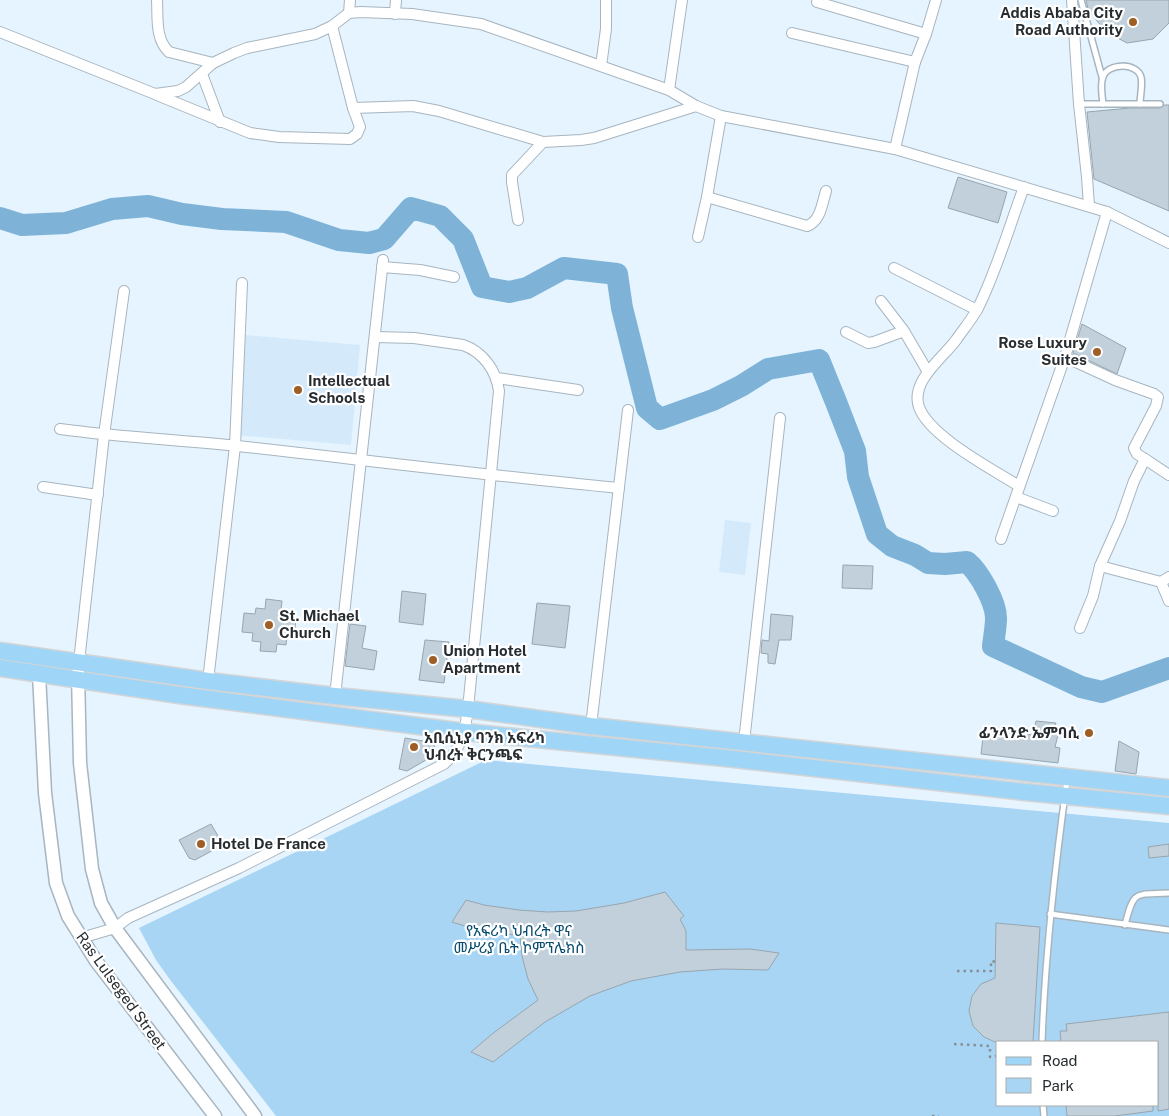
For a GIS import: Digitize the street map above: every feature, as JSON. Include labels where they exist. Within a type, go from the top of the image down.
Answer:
[{"type":"main road","points":[[0,651],[208,681],[335,696],[468,709],[591,726],[1169,788]]},
{"type":"main road","points":[[0,668],[179,695],[465,732],[1169,806]]},
{"type":"main road","points":[[725,758],[727,741]]},
{"type":"street","points":[[157,0],[160,41],[164,47],[169,52],[213,63]]},
{"type":"street","points":[[349,13],[350,0]]},
{"type":"street","points":[[395,14],[396,0]]},
{"type":"street","points":[[601,66],[606,28],[606,0]]},
{"type":"street","points":[[669,90],[682,0]]},
{"type":"street","points":[[894,149],[915,62],[936,0]]},
{"type":"street","points":[[1072,0],[1079,104],[1089,206]]},
{"type":"street","points":[[817,2],[926,34]]},
{"type":"street","points":[[155,94],[178,91],[186,87],[213,63],[247,48],[314,34],[332,26],[349,13],[412,14],[481,24],[669,90],[696,106],[721,116],[894,149],[1107,212],[1169,243]]},
{"type":"street","points":[[0,32],[250,133],[279,137],[350,139],[357,134],[360,127],[353,108],[332,26]]},
{"type":"street","points":[[792,33],[915,62]]},
{"type":"street","points":[[202,74],[220,122]]},
{"type":"street","points":[[353,108],[413,106],[439,111],[543,142],[594,138],[696,106]]},
{"type":"street","points":[[698,237],[721,116]]},
{"type":"street","points":[[518,220],[512,175],[543,142]]},
{"type":"street","points":[[1020,486],[942,437],[932,427],[919,407],[917,397],[919,387],[928,372],[954,343],[977,310],[1024,187]]},
{"type":"street","points":[[707,197],[807,226],[817,220],[826,190]]},
{"type":"street","points":[[1002,539],[1066,357],[1107,212]]},
{"type":"street","points":[[335,696],[383,263],[454,277]]},
{"type":"street","points":[[894,268],[977,310]]},
{"type":"street","points":[[208,681],[235,446],[242,283]]},
{"type":"street","points":[[124,291],[104,435],[77,679],[80,763],[92,869],[101,903],[115,928],[255,1116]]},
{"type":"street","points":[[881,300],[904,331],[928,372]]},
{"type":"street","points":[[846,332],[868,343],[904,331]]},
{"type":"street","points":[[81,938],[115,928],[128,918],[239,868],[444,764],[459,747],[465,732],[468,709],[499,391],[497,378],[493,369],[486,362],[463,345],[414,338],[374,336]]},
{"type":"street","points":[[1066,357],[1115,380],[1158,397],[1156,406],[1134,448],[1137,454],[1169,475]]},
{"type":"street","points":[[497,378],[578,390]]},
{"type":"street","points":[[591,726],[628,410]]},
{"type":"street","points":[[744,742],[780,418]]},
{"type":"street","points":[[60,429],[104,435],[235,446],[491,476],[619,488]]},
{"type":"street","points":[[1080,628],[1093,596],[1100,566],[1120,521],[1134,481],[1145,459]]},
{"type":"street","points":[[43,487],[98,495]]},
{"type":"street","points":[[1016,497],[1053,511]]},
{"type":"street","points":[[1100,566],[1165,580],[1169,601]]},
{"type":"street","name":"Ras Lulseged Street","points":[[39,674],[45,792],[56,883],[68,916],[96,961],[215,1116]]},
{"type":"lane","points":[[1081,0],[1102,77],[1103,104]]},
{"type":"lane","points":[[1102,77],[1111,68],[1130,67],[1136,70],[1141,76],[1140,104]]},
{"type":"lane","points":[[1079,104],[1160,104]]},
{"type":"lane","points":[[1042,1041],[1043,999],[1050,914],[1068,777]]},
{"type":"lane","points":[[1125,925],[1130,903],[1134,898],[1140,895],[1169,893]]},
{"type":"lane","points":[[1050,914],[1169,930]]},
{"type":"path","points":[[957,971],[991,971],[991,961],[996,962]]},
{"type":"path","points":[[954,1044],[990,1046],[990,1056],[996,1056]]},
{"type":"path","points":[[932,1116],[939,1116]]},
{"type":"shaded area","name":"Intellectual Schools","points":[[245,335],[360,345],[351,445],[236,435]]},
{"type":"shaded area","points":[[725,520],[751,523],[745,575],[719,572]]},
{"type":"green space","name":"የአፍሪካ ህብረት ዋና መሥሪያ ቤት ኮምፕሌክስ","points":[[486,760],[1169,823],[1169,1116],[276,1116],[156,960],[139,928]]},
{"type":"building","name":"Addis Ababa City Road Authority","points":[[1086,0],[1169,0],[1169,23],[1153,39],[1127,43],[1108,33],[1088,9]]},
{"type":"building","points":[[1164,105],[1169,105],[1169,211],[1094,179],[1087,112],[1130,108],[1160,108]]},
{"type":"building","points":[[958,177],[1007,192],[998,223],[948,208]]},
{"type":"building","name":"Rose Luxury Suites","points":[[1082,324],[1126,348],[1117,374],[1073,353]]},
{"type":"building","points":[[843,565],[873,566],[872,589],[842,588]]},
{"type":"building","points":[[402,591],[426,594],[423,625],[399,622]]},
{"type":"building","name":"St. Michael Church","points":[[266,599],[282,601],[281,610],[290,611],[289,618],[296,618],[294,637],[287,636],[286,645],[277,644],[276,652],[260,651],[261,642],[252,641],[253,633],[242,632],[244,613],[255,614],[256,608],[265,609]]},
{"type":"building","points":[[537,603],[570,606],[565,648],[532,644]]},
{"type":"building","points":[[771,614],[793,616],[791,640],[779,640],[775,664],[768,663],[768,654],[761,653],[762,640],[769,641]]},
{"type":"building","points":[[350,624],[366,626],[362,648],[377,651],[374,670],[345,666]]},
{"type":"building","points":[[425,640],[449,642],[444,683],[419,680]]},
{"type":"building","points":[[1036,721],[1056,723],[1054,730],[1059,731],[1055,747],[1060,748],[1058,763],[981,754],[984,729],[1033,735]]},
{"type":"building","points":[[405,738],[435,743],[433,756],[407,771],[399,769]]},
{"type":"building","points":[[1119,741],[1139,752],[1136,774],[1115,771]]},
{"type":"building","name":"Hotel De France","points":[[211,824],[221,841],[219,847],[195,860],[189,858],[179,840]]},
{"type":"building","points":[[1169,844],[1169,856],[1149,858],[1148,847]]},
{"type":"building","points":[[665,892],[684,916],[680,919],[686,931],[686,950],[750,949],[779,953],[768,970],[723,969],[680,972],[631,981],[590,996],[545,1022],[493,1062],[471,1052],[538,1000],[528,979],[522,956],[520,936],[475,929],[452,922],[466,900],[484,905],[519,910],[576,911],[624,903]]},
{"type":"building","points":[[996,923],[1040,927],[1033,1041],[995,1042],[984,1037],[973,1026],[969,1011],[972,996],[981,984],[995,978]]},
{"type":"building","points":[[1169,1012],[1169,1109],[1158,1111],[1159,1041],[1061,1041],[1060,1031],[1067,1031],[1066,1024]]},
{"type":"building","points":[[1066,1106],[1153,1106],[1153,1111],[1115,1116],[1067,1116]]},
{"type":"waterway","points":[[0,218],[22,225],[66,223],[112,209],[148,206],[182,214],[222,219],[286,222],[339,240],[369,243],[384,239],[411,208],[440,216],[463,239],[482,287],[509,292],[527,288],[564,268],[617,274],[622,308],[647,408],[660,419],[713,400],[741,386],[768,369],[819,360],[855,451],[858,477],[877,534],[892,546],[915,555],[928,563],[967,562],[981,580],[993,604],[996,618],[993,646],[1081,687],[1102,692],[1169,668]]},
{"type":"place","name":"Addis Ababa City Road Authority","points":[[1133,22]]},
{"type":"place","name":"Rose Luxury Suites","points":[[1097,352]]},
{"type":"place","name":"Intellectual Schools","points":[[298,390]]},
{"type":"place","name":"St. Michael Church","points":[[269,625]]},
{"type":"place","name":"Union Hotel Apartment","points":[[433,660]]},
{"type":"place","name":"ፊንላንድ ኤምባሲ","points":[[1089,733]]},
{"type":"place","name":"አቢሲኒያ ባንክ አፍሪካ ህብረት ቅርንጫፍ","points":[[414,747]]},
{"type":"place","name":"Hotel De France","points":[[201,844]]}]
